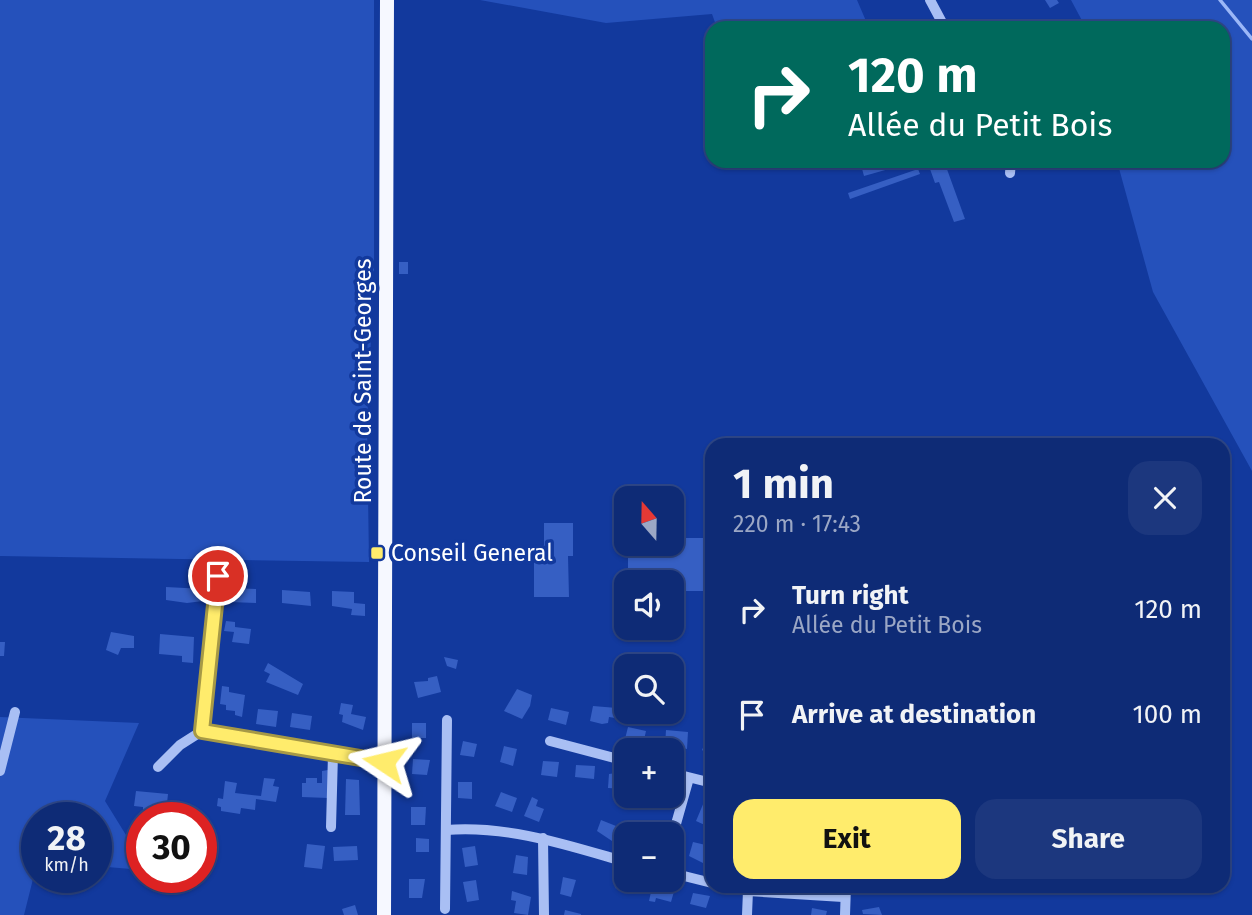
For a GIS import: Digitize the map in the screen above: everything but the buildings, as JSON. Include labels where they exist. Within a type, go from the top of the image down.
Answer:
[{"type":"main road","name":"Route de Saint-Georges","points":[[384,915],[387,0]]},
{"type":"street","points":[[930,0],[941,21]]},
{"type":"street","points":[[1010,168],[1010,173]]},
{"type":"street","points":[[202,731],[218,576]]},
{"type":"street","points":[[0,771],[15,712]]},
{"type":"street","points":[[445,909],[447,720]]},
{"type":"street","points":[[158,767],[180,745],[202,731],[384,762]]},
{"type":"street","points":[[550,741],[614,758]]},
{"type":"street","points":[[331,827],[333,754]]},
{"type":"street","points":[[684,777],[705,781]]},
{"type":"street","points":[[677,822],[689,778]]},
{"type":"street","points":[[446,830],[471,828],[543,838],[614,859]]},
{"type":"street","points":[[543,838],[544,915]]},
{"type":"street","points":[[684,876],[705,881]]},
{"type":"street","points":[[747,915],[748,893]]},
{"type":"street","points":[[780,893],[843,897]]},
{"type":"street","points":[[844,893],[845,915]]},
{"type":"shaded area","points":[[0,0],[374,0],[374,272],[367,424],[369,562],[0,556]]},
{"type":"shaded area","points":[[480,0],[857,0],[866,21],[714,21],[712,14],[606,23]]},
{"type":"shaded area","points":[[1071,0],[1252,0],[1252,471],[1153,292],[1119,168],[1230,168],[1230,21],[1082,21]]},
{"type":"shaded area","points":[[0,717],[139,723],[106,802],[21,802],[21,893],[30,893],[24,915],[0,915]]},
{"type":"shaded area","points":[[112,812],[126,835],[126,869],[112,867]]},
{"type":"waterway","points":[[1220,0],[1252,39]]},
{"type":"place","name":"Conseil General","points":[[377,553]]},
{"type":"route","points":[[218,576],[202,731],[384,762]]}]
